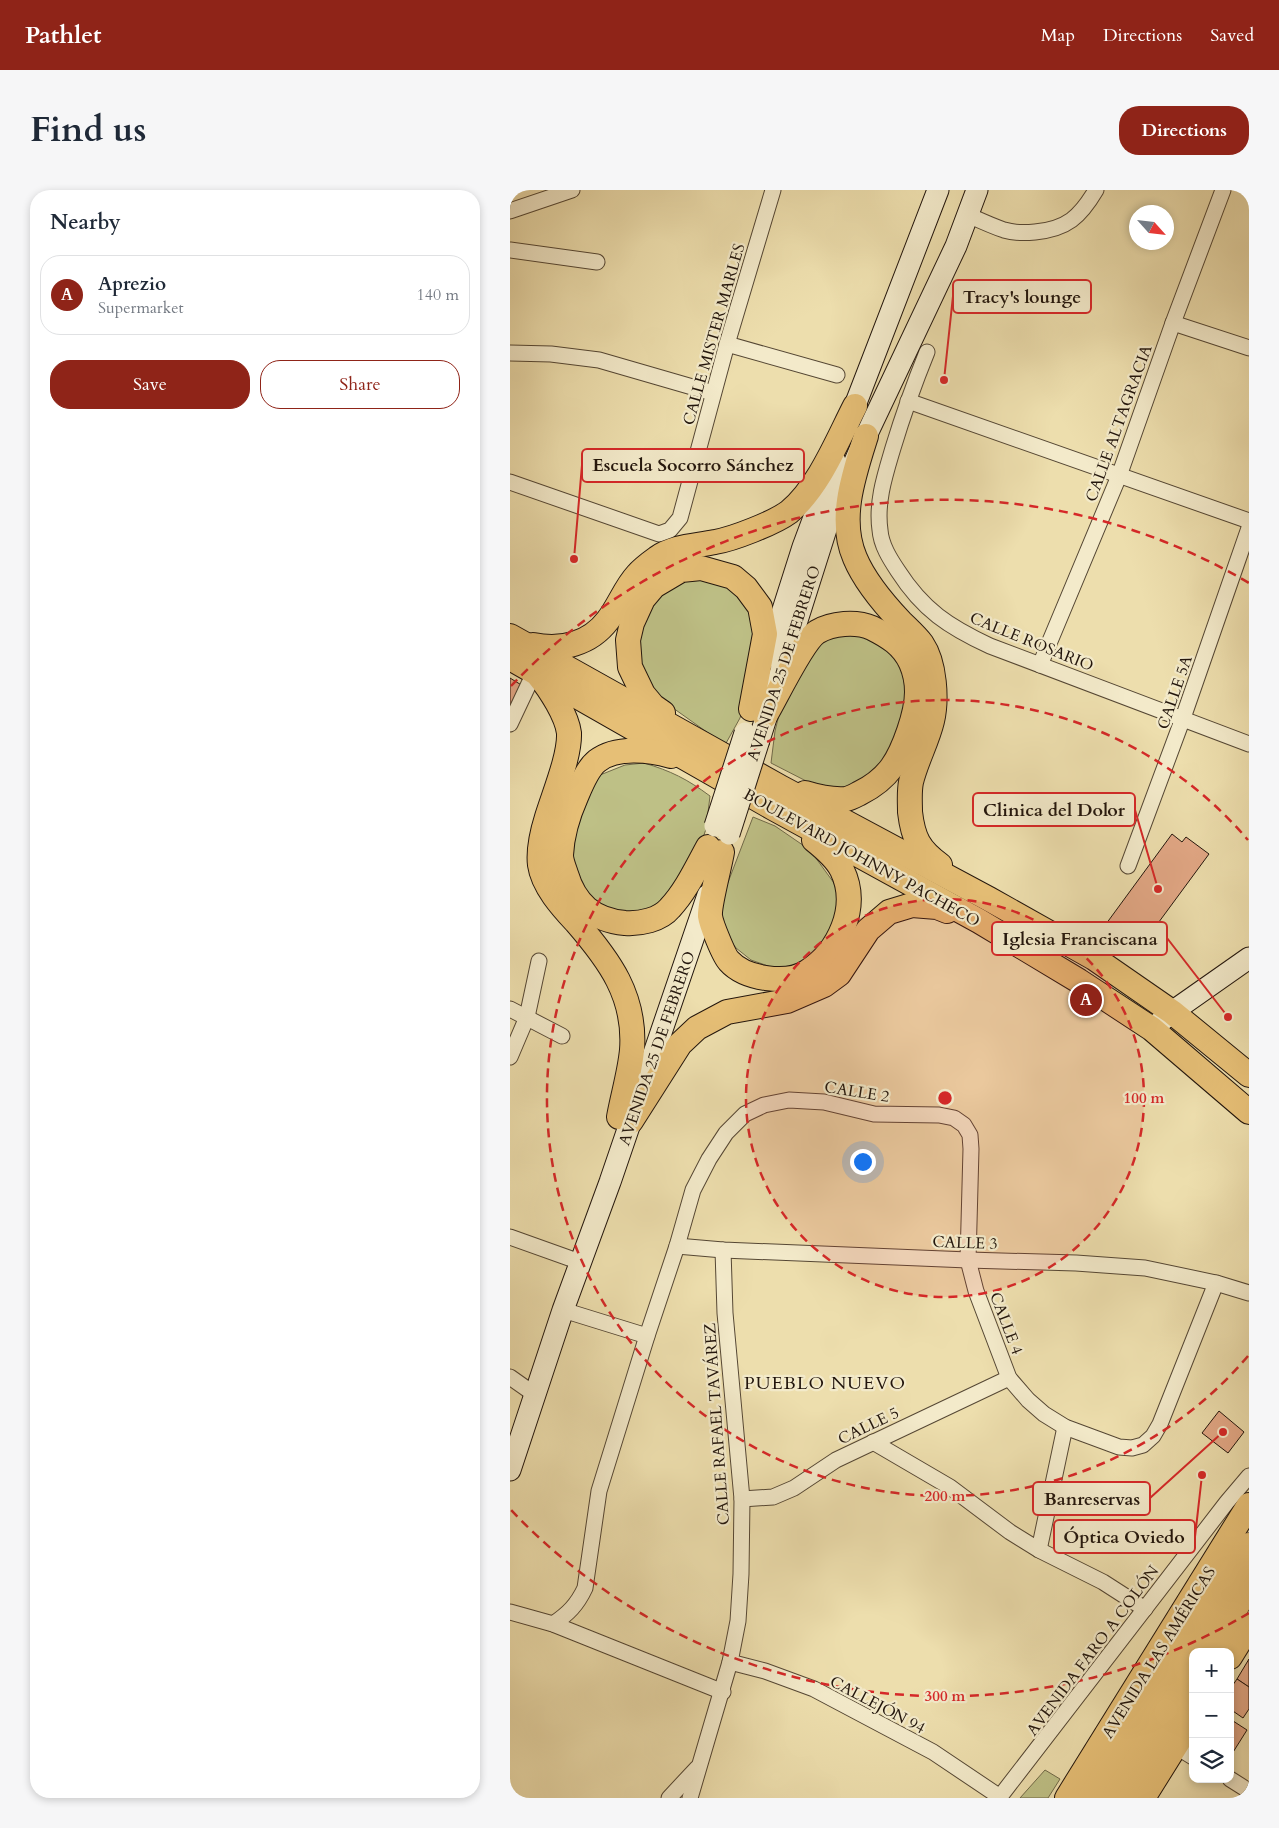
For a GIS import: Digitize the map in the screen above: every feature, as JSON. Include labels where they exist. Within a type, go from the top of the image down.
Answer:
[{"type":"highway","points":[[1092,1798],[1248,1549]]},
{"type":"highway","points":[[1208,1648],[1249,1583]]},
{"type":"highway","points":[[1116,1798],[1189,1680]]},
{"type":"main road","name":"AVENIDA 25 DE FEBRERO","points":[[510,1470],[562,1310],[580,1262],[598,1179],[625,1118],[719,840],[752,736],[803,547],[938,190]]},
{"type":"main road","name":"AVENIDA 25 DE FEBRERO","points":[[758,713],[827,526],[866,436],[956,246],[977,190]]},
{"type":"main road","points":[[514,645],[571,646],[586,640],[607,621],[636,575],[658,557],[671,550],[718,542],[774,522],[789,511],[812,487],[855,406]]},
{"type":"main road","points":[[866,436],[854,476],[848,509],[850,538],[855,558],[879,598],[923,645],[934,673],[935,704],[932,722],[911,781],[909,795],[912,830],[922,850],[930,858],[989,899]]},
{"type":"main road","points":[[697,752],[643,694],[630,667],[628,640],[632,623],[643,599],[654,586],[681,570],[701,568],[733,577],[746,588],[760,607],[765,634],[758,713]]},
{"type":"main road","points":[[758,713],[816,633],[831,626],[848,624],[866,626],[893,639],[910,661],[916,678],[917,694],[913,716],[900,754],[891,768],[872,788],[848,799],[776,798]]},
{"type":"main road","name":"BOULEVARD JOHNNY PACHECO","points":[[514,645],[535,671],[697,752]]},
{"type":"main road","name":"BOULEVARD JOHNNY PACHECO","points":[[514,645],[776,798],[1079,980],[1152,1029],[1249,1112]]},
{"type":"main road","points":[[535,671],[550,689],[569,732],[566,756],[543,830],[540,867],[554,898],[601,951],[622,985],[630,1020],[632,1049],[625,1118]]},
{"type":"main road","points":[[697,752],[638,750],[613,754],[597,761],[585,778],[568,817],[561,857],[568,882],[582,906],[610,922],[635,924],[656,919],[670,910],[719,840]]},
{"type":"main road","points":[[719,840],[710,914],[715,931],[729,961],[751,976],[778,980],[806,974],[830,953],[845,924],[848,905],[847,886],[842,870],[834,859],[776,798]]},
{"type":"main road","name":"BOULEVARD JOHNNY PACHECO","points":[[776,798],[989,899],[1094,958],[1172,1012],[1249,1075]]},
{"type":"main road","points":[[625,1118],[680,1044],[697,1028],[727,1012],[787,1001],[824,985],[839,974],[868,930],[889,912],[912,905],[936,907],[979,921]]},
{"type":"main road","points":[[1152,1029],[1172,1012],[1249,958]]},
{"type":"main road","name":"AVENIDA LAS AMÉRICAS","points":[[1067,1798],[1249,1505]]},
{"type":"main road","points":[[1234,1650],[1249,1626]]},
{"type":"main road","points":[[1143,1798],[1184,1751],[1189,1733]]},
{"type":"street","points":[[510,210],[572,190]]},
{"type":"street","name":"CALLE MISTER MARLES","points":[[510,482],[659,534],[670,530],[680,518],[726,344],[774,190]]},
{"type":"street","points":[[968,216],[1004,230],[1022,233],[1060,228],[1075,218],[1096,190]]},
{"type":"street","name":"CALLE ALTAGRACIA","points":[[1040,665],[1119,476],[1173,323],[1223,190]]},
{"type":"street","points":[[510,250],[597,262]]},
{"type":"street","points":[[1173,323],[1249,348]]},
{"type":"street","points":[[726,344],[837,375]]},
{"type":"street","name":"CALLE ROSARIO","points":[[927,352],[908,401],[883,480],[879,507],[880,532],[888,557],[908,587],[932,613],[962,632],[990,646],[1249,744]]},
{"type":"street","points":[[510,353],[551,354],[599,360],[713,393]]},
{"type":"street","points":[[908,401],[1249,522]]},
{"type":"street","name":"CALLE 5A","points":[[1128,866],[1183,718],[1249,528]]},
{"type":"street","points":[[510,724],[535,671]]},
{"type":"street","points":[[510,1057],[527,1017],[539,961]]},
{"type":"street","points":[[510,1009],[562,1036]]},
{"type":"street","name":"CALLE 2","points":[[677,1246],[693,1190],[709,1158],[726,1133],[745,1114],[764,1105],[789,1100],[815,1101],[874,1114],[939,1115],[954,1118],[964,1125]]},
{"type":"street","name":"CALLE 4","points":[[964,1125],[970,1135],[971,1149],[968,1260],[976,1291],[1009,1378],[1039,1410],[1065,1427],[1119,1447],[1132,1448],[1143,1445],[1160,1424],[1216,1283]]},
{"type":"street","points":[[510,1237],[580,1262]]},
{"type":"street","points":[[553,1624],[568,1614],[579,1602],[585,1588],[599,1491],[677,1246]]},
{"type":"street","name":"CALLE 3","points":[[677,1246],[723,1250],[1076,1263],[1145,1268],[1216,1283],[1249,1293]]},
{"type":"street","name":"CALLE RAFAEL TAVÁREZ","points":[[690,1798],[723,1692],[730,1662],[738,1621],[741,1574],[742,1499],[725,1313],[723,1250]]},
{"type":"street","points":[[562,1310],[647,1336]]},
{"type":"street","points":[[510,1377],[534,1394]]},
{"type":"street","name":"CALLE 5","points":[[742,1499],[773,1497],[794,1488],[836,1460],[1009,1378]]},
{"type":"street","points":[[1039,1550],[1065,1427]]},
{"type":"street","points":[[873,1442],[950,1488],[1010,1532],[1039,1550],[1103,1582],[1145,1609]]},
{"type":"street","name":"AVENIDA FARO A COLÓN","points":[[1000,1798],[1249,1476]]},
{"type":"street","points":[[510,1612],[553,1624],[723,1692]]},
{"type":"street","name":"CALLEJÓN 94","points":[[730,1662],[765,1671],[814,1689],[933,1752],[1000,1798]]},
{"type":"street","points":[[669,1798],[699,1765]]},
{"type":"street","points":[[1234,1782],[1249,1791]]},
{"type":"green space","points":[[709,580],[731,587],[758,613],[752,683],[740,718],[725,745],[666,703],[649,688],[637,668],[637,625],[665,589],[686,581]]},
{"type":"green space","points":[[854,633],[877,640],[898,653],[912,686],[891,756],[874,773],[854,785],[834,789],[810,783],[771,763],[775,731],[781,707],[798,663],[829,636]]},
{"type":"green space","points":[[644,763],[678,776],[710,796],[706,829],[697,855],[654,912],[609,912],[588,898],[572,876],[571,818],[600,775],[625,765]]},
{"type":"green space","points":[[753,817],[775,826],[810,850],[834,883],[839,900],[838,921],[817,955],[791,967],[771,967],[751,960],[736,948],[729,938],[722,919],[723,899],[727,885]]},
{"type":"green space","points":[[1045,1770],[1060,1779],[1048,1798],[1020,1798]]},
{"type":"building","points":[[510,678],[523,686],[510,708]]},
{"type":"building","points":[[1172,834],[1182,842],[1186,837],[1209,854],[1139,949],[1106,924]]},
{"type":"building","points":[[1219,1411],[1244,1432],[1228,1453],[1202,1433]]},
{"type":"building","points":[[1249,1659],[1249,1687],[1237,1679]]},
{"type":"building","points":[[1237,1679],[1249,1687],[1249,1709],[1243,1718],[1234,1712],[1234,1683]]},
{"type":"building","points":[[1234,1722],[1247,1730],[1234,1751]]},
{"type":"place","name":"Tracy's lounge","points":[[944,380]]},
{"type":"place","name":"Escuela Socorro Sánchez","points":[[574,559]]},
{"type":"place","name":"Clinica del Dolor","points":[[1158,889]]},
{"type":"place","name":"Aprezio","points":[[1086,1000]]},
{"type":"place","name":"Iglesia Franciscana","points":[[1228,1017]]},
{"type":"place","name":"Banreservas","points":[[1223,1432]]},
{"type":"place","name":"Óptica Oviedo","points":[[1202,1475]]},
{"type":"district","name":"PUEBLO NUEVO","points":[[825,1383]]}]
